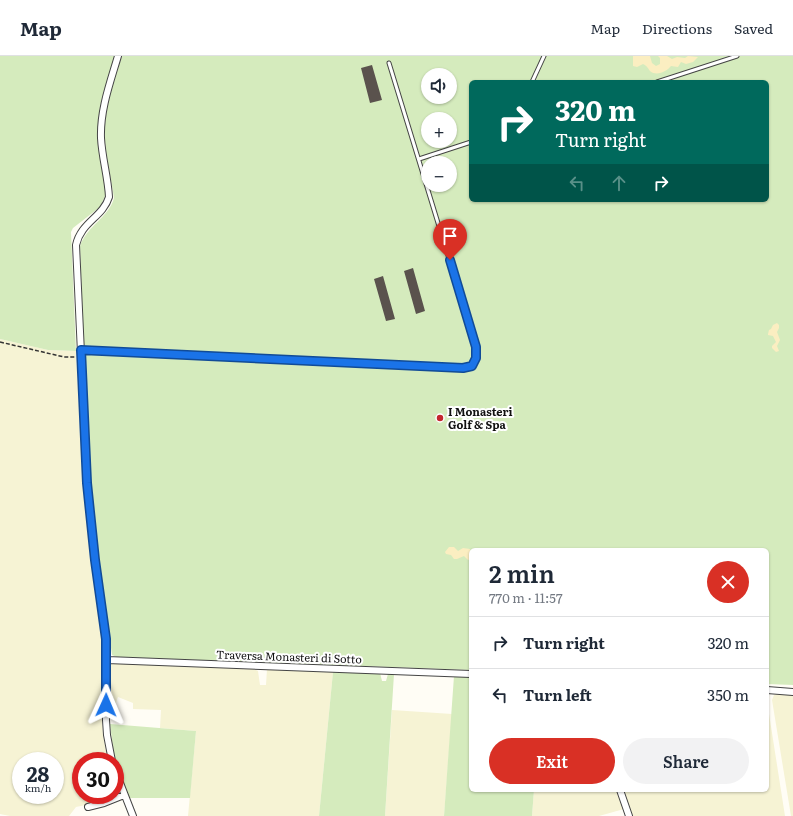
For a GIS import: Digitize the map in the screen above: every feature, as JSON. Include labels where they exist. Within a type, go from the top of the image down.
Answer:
[{"type":"street","points":[[111,752],[106,720],[106,639],[95,560],[87,483],[76,245],[78,236],[84,227],[107,204],[109,197],[101,139],[102,120],[104,104],[118,56]]},
{"type":"street","name":"Traversa Monasteri di Sotto","points":[[107,660],[469,674]]},
{"type":"street","points":[[769,690],[793,692]]},
{"type":"street","points":[[621,792],[629,816]]},
{"type":"street","points":[[124,795],[133,816]]},
{"type":"street","points":[[88,807],[100,804]]},
{"type":"lane","points":[[533,80],[544,56]]},
{"type":"lane","points":[[663,80],[737,56]]},
{"type":"lane","points":[[81,353],[455,368],[472,366],[476,358],[476,347],[389,63]]},
{"type":"lane","points":[[419,159],[469,143]]},
{"type":"path","points":[[0,342],[64,358],[81,353]]},
{"type":"shaded area","points":[[0,339],[48,350],[76,351],[83,481],[95,593],[102,639],[102,721],[106,752],[72,752],[72,804],[90,804],[76,807],[69,816],[10,816],[0,814]]},
{"type":"shaded area","points":[[110,664],[252,668],[258,671],[260,685],[266,685],[267,669],[333,672],[319,816],[188,816],[196,731],[160,728],[161,710],[133,709],[133,703],[118,697],[114,708],[109,705]]},
{"type":"shaded area","points":[[793,694],[793,816],[791,816],[772,700],[774,695]]},
{"type":"shaded area","points":[[392,710],[452,714],[444,816],[385,816]]},
{"type":"shaded area","points":[[769,714],[785,816],[632,816],[625,792],[769,792]]},
{"type":"shaded area","points":[[534,792],[618,792],[624,809],[599,816],[532,816]]},
{"type":"green space","points":[[0,56],[115,56],[104,91],[98,119],[98,143],[105,196],[100,207],[73,228],[71,232],[76,351],[48,350],[0,339]]},
{"type":"green space","name":"I Monasteri Golf & Spa","points":[[122,56],[793,56],[793,685],[769,684],[769,548],[469,548],[469,670],[117,657],[112,655],[99,557],[90,469],[80,246],[83,239],[108,211],[114,198],[106,152],[105,134],[109,98]]},
{"type":"green space","points":[[333,672],[380,673],[382,681],[386,681],[388,674],[394,674],[385,816],[319,816]]},
{"type":"green space","points":[[454,676],[469,677],[469,792],[534,792],[532,816],[444,816]]},
{"type":"green space","points":[[110,724],[196,731],[190,798],[128,798],[124,785],[124,752],[114,752]]},
{"type":"sand","points":[[633,56],[650,56],[652,63],[656,66],[660,64],[660,58],[658,56],[667,56],[672,59],[677,57],[685,58],[688,56],[698,57],[693,62],[686,64],[681,62],[678,67],[671,66],[667,70],[659,73],[653,73],[643,64],[637,67],[633,66]]},
{"type":"sand","points":[[777,323],[779,325],[777,332],[780,340],[777,346],[779,351],[776,352],[772,346],[776,342],[773,336],[768,334],[773,325]]},
{"type":"sand","points":[[449,547],[454,547],[458,551],[463,548],[469,549],[469,560],[464,556],[454,559],[451,555],[446,554],[445,552]]},
{"type":"building","points":[[372,65],[382,100],[370,103],[361,68]]},
{"type":"building","points":[[413,268],[425,311],[416,314],[404,271]]},
{"type":"building","points":[[383,276],[395,319],[386,321],[374,279]]},
{"type":"place","name":"I Monasteri Golf & Spa","points":[[440,418]]},
{"type":"route","points":[[106,705],[106,639],[95,560],[87,483],[81,350],[463,368],[472,366],[476,358],[476,347],[450,260]]}]
